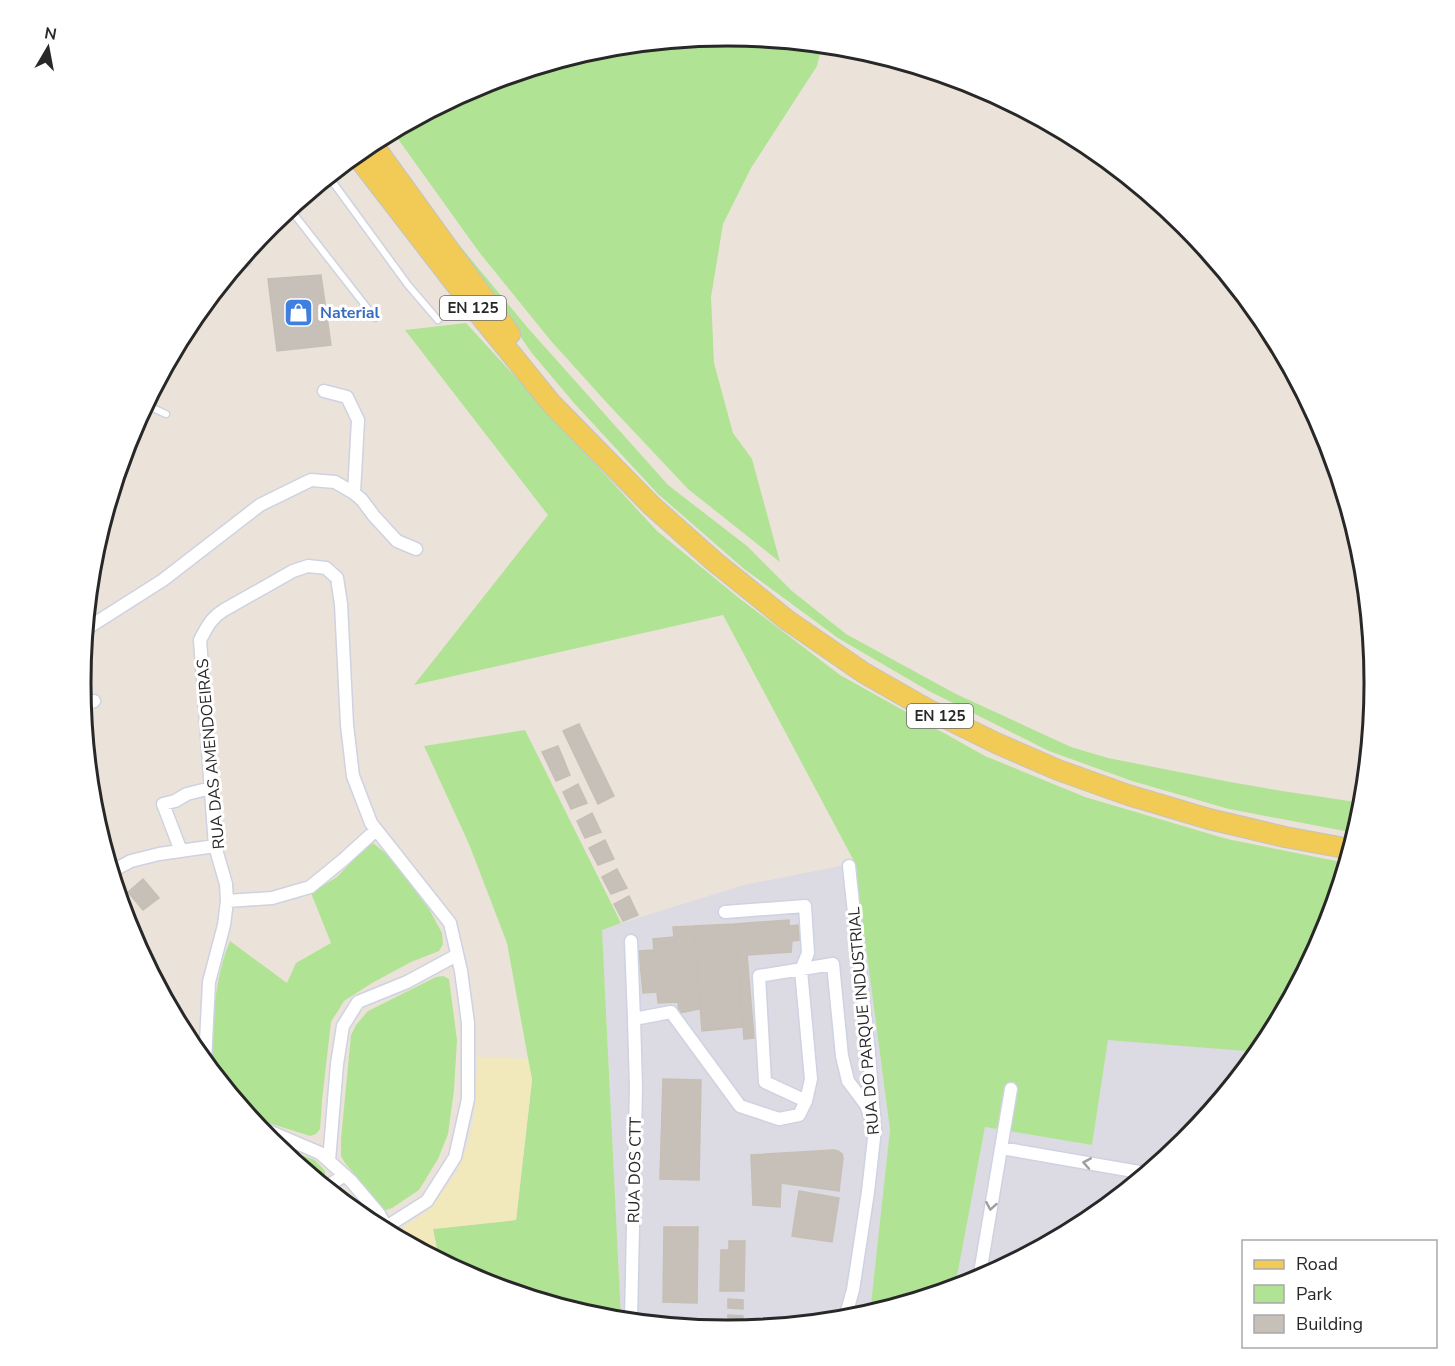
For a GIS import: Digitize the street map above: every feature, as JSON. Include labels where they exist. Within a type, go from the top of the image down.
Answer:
[{"type":"main road","points":[[378,151],[554,401]]},
{"type":"main road","name":"EN 125","points":[[370,157],[554,401]]},
{"type":"main road","name":"EN 125","points":[[362,163],[474,308],[600,452],[675,527],[788,620],[864,673],[927,709],[1047,765],[1128,795],[1209,819],[1342,848]]},
{"type":"main road","points":[[355,167],[429,264],[554,401]]},
{"type":"street","points":[[324,391],[347,397],[358,420],[354,493]]},
{"type":"street","points":[[94,624],[163,580],[260,506],[311,480],[335,482],[354,493],[397,541],[416,549]]},
{"type":"street","name":"RUA DAS AMENDOEIRAS","points":[[206,1047],[209,982],[224,925],[227,901],[226,884],[216,846],[200,640],[215,616],[293,571],[308,566],[326,568],[337,578],[342,604],[347,725],[353,776],[371,823],[450,923],[468,1023],[468,1100],[455,1156],[427,1201],[395,1225]]},
{"type":"street","points":[[181,851],[163,804],[175,801],[187,794],[212,788]]},
{"type":"street","points":[[227,901],[272,898],[310,887],[376,830]]},
{"type":"street","points":[[119,867],[131,861],[216,846]]},
{"type":"street","name":"RUA DO PARQUE INDUSTRIAL","points":[[848,1308],[853,1290],[868,1192],[875,1130],[849,866]]},
{"type":"street","points":[[634,1019],[671,1012],[740,1106],[780,1119],[799,1115],[806,1101],[811,1079],[801,969],[808,953],[805,906],[725,912]]},
{"type":"street","name":"RUA DOS CTT","points":[[631,941],[636,1087],[631,1312]]},
{"type":"street","points":[[329,1161],[337,1064],[343,1026],[358,1002],[407,982],[457,955]]},
{"type":"street","points":[[806,1101],[765,1082],[759,976],[832,964],[842,1056],[849,1081],[866,1105],[875,1130]]},
{"type":"street","points":[[981,1266],[1011,1089]]},
{"type":"street","points":[[280,1136],[320,1153],[351,1181],[380,1216]]},
{"type":"street","points":[[1001,1148],[1135,1171]]},
{"type":"street","points":[[333,1182],[345,1175]]},
{"type":"lane","points":[[334,183],[408,285],[438,320]]},
{"type":"lane","points":[[295,216],[375,318]]},
{"type":"lane","points":[[154,408],[166,414]]},
{"type":"shaded area","points":[[855,863],[890,1130],[871,1303],[811,1314],[728,1320],[686,1318],[621,1310],[602,929],[744,885]]},
{"type":"shaded area","points":[[1108,1039],[1246,1051],[1206,1103],[1178,1133],[1115,1188],[1046,1234],[1009,1254],[957,1276],[985,1127],[1092,1145]]},
{"type":"green space","points":[[728,46],[820,54],[817,66],[751,168],[723,224],[711,297],[714,363],[733,433],[752,459],[780,562],[688,489],[551,341],[479,252],[398,139],[446,112],[484,95],[523,80],[603,59],[644,52]]},
{"type":"green space","points":[[450,234],[527,327],[668,485],[747,546],[792,591],[846,634],[956,694],[1071,747],[1108,758],[1230,782],[1353,802],[1346,831],[1229,809],[1132,781],[1049,751],[927,690],[838,638],[743,568],[658,494],[574,403],[531,352]]},
{"type":"green space","points":[[466,323],[657,531],[739,598],[840,675],[985,756],[1085,797],[1227,839],[1338,861],[1316,927],[1298,965],[1279,1001],[1246,1051],[1108,1040],[1092,1145],[985,1127],[957,1276],[932,1286],[871,1303],[890,1130],[855,863],[723,615],[414,685],[548,515],[405,330]]},
{"type":"green space","points":[[525,730],[621,923],[602,930],[621,1310],[563,1298],[523,1286],[437,1249],[433,1229],[516,1220],[532,1080],[507,943],[469,844],[424,746]]},
{"type":"green space","points":[[373,843],[389,856],[429,909],[442,933],[443,944],[439,951],[411,962],[344,1001],[331,1022],[320,1129],[316,1134],[310,1136],[267,1122],[212,1055],[217,987],[230,941],[287,983],[296,963],[331,943],[311,893],[337,877]]},
{"type":"green space","points":[[443,976],[449,979],[457,1040],[448,1134],[438,1159],[419,1190],[392,1208],[379,1209],[341,1156],[351,1035],[368,1011],[436,977]]},
{"type":"green space","points":[[300,1154],[315,1160],[325,1171],[325,1176]]},
{"type":"sand","points":[[478,1057],[528,1059],[532,1080],[516,1220],[433,1229],[437,1249],[403,1230],[404,1226],[428,1211],[457,1172],[468,1145],[474,1116]]},
{"type":"building","name":"Naterial","points":[[321,275],[331,345],[277,351],[268,279]]},
{"type":"building","points":[[579,724],[614,796],[598,804],[563,731]]},
{"type":"building","points":[[558,746],[570,775],[556,781],[542,752]]},
{"type":"building","points":[[578,784],[587,803],[571,809],[563,792]]},
{"type":"building","points":[[592,813],[601,832],[585,838],[577,821]]},
{"type":"building","points":[[605,840],[614,859],[598,865],[589,848]]},
{"type":"building","points":[[617,869],[627,888],[611,894],[602,877]]},
{"type":"building","points":[[143,879],[159,898],[143,910],[128,892]]},
{"type":"building","points":[[629,896],[638,915],[623,921],[614,904]]},
{"type":"building","points":[[789,920],[789,926],[798,925],[800,940],[792,941],[791,952],[747,955],[754,1038],[744,1039],[735,924]]},
{"type":"building","points":[[735,924],[742,1027],[702,1031],[694,926]]},
{"type":"building","points":[[694,926],[699,1009],[679,1013],[678,1002],[658,1003],[657,992],[643,993],[639,951],[654,950],[653,939],[674,937],[673,927]]},
{"type":"building","points":[[663,1079],[701,1080],[699,1180],[660,1179]]},
{"type":"building","points":[[834,1150],[842,1154],[843,1158],[839,1191],[781,1183],[780,1207],[753,1205],[751,1155]]},
{"type":"building","points":[[799,1191],[839,1198],[832,1242],[792,1236]]},
{"type":"building","points":[[664,1227],[698,1227],[697,1303],[663,1302]]},
{"type":"building","points":[[729,1241],[745,1241],[744,1291],[720,1291],[721,1250],[729,1250]]},
{"type":"building","points":[[728,1299],[743,1300],[743,1309],[728,1308]]},
{"type":"building","points":[[728,1315],[743,1316],[743,1319],[727,1320]]},
{"type":"place","name":"Naterial","points":[[299,312]]}]
